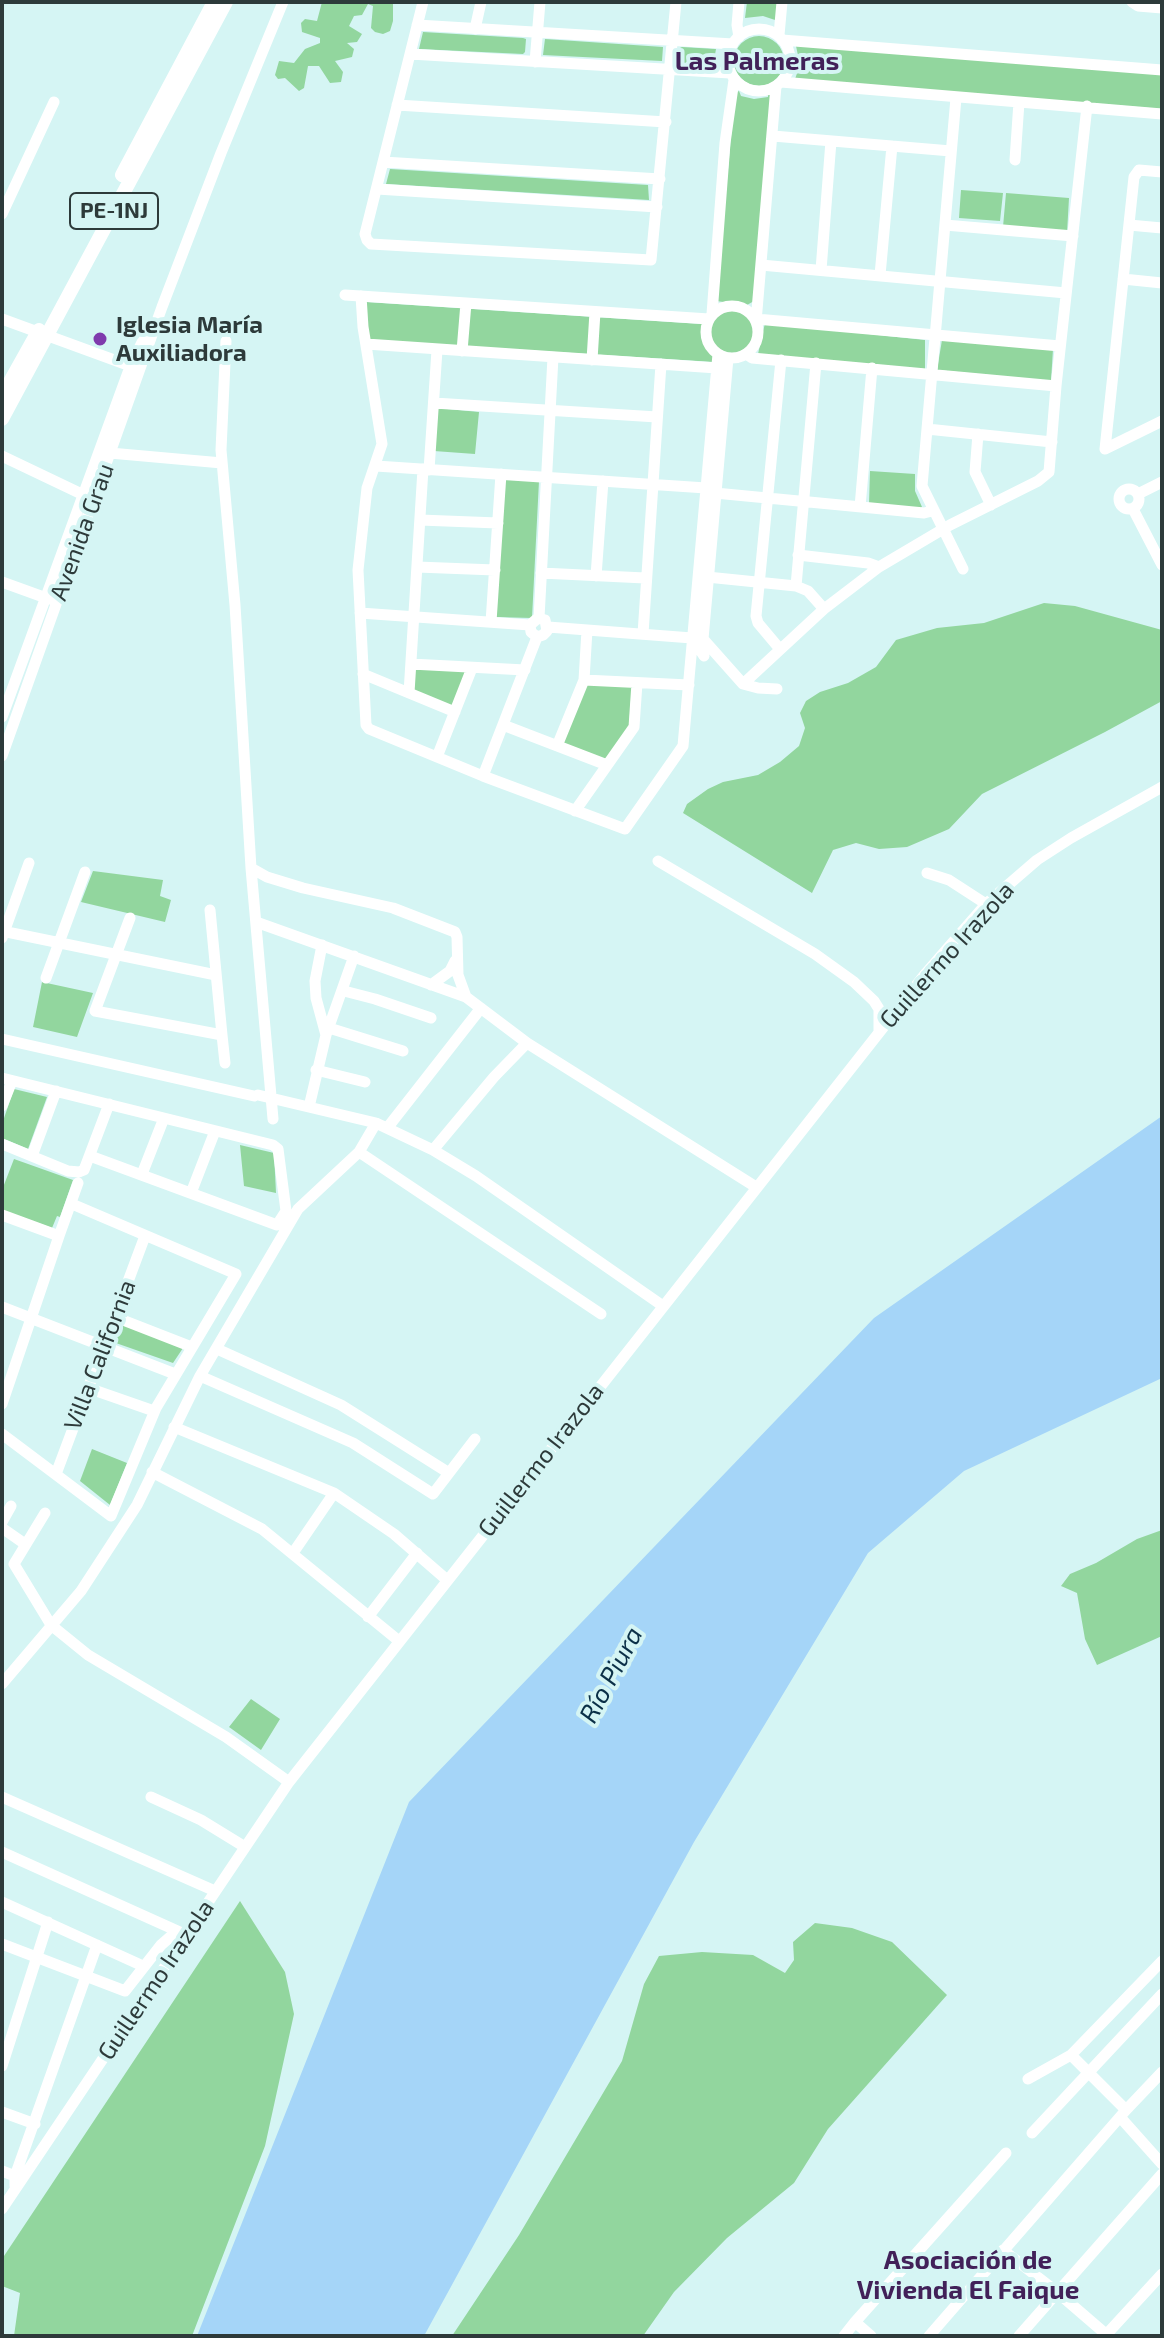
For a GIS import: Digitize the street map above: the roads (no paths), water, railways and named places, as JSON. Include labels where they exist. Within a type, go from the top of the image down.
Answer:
[{"type":"main road","name":"PE-1NJ","points":[[2,419],[41,335],[214,2]]},
{"type":"main road","name":"PE-1NJ","points":[[2,396],[41,335],[226,2]]},
{"type":"street","name":"Avenida Grau","points":[[2,756],[57,602],[88,497],[110,453],[145,333],[162,307],[283,2]]},
{"type":"street","points":[[423,2],[365,234],[371,244],[651,260],[676,2]]},
{"type":"street","points":[[475,29],[481,2]]},
{"type":"street","points":[[535,62],[540,2]]},
{"type":"street","points":[[739,2],[736,40],[727,60],[732,77],[711,317],[706,335],[710,346],[723,356],[746,354],[752,358],[1056,386]]},
{"type":"street","points":[[746,354],[756,340],[779,84],[790,64],[789,54],[780,38],[782,2]]},
{"type":"street","points":[[1132,2],[1138,6],[1162,8]]},
{"type":"street","points":[[417,25],[671,40],[736,40],[751,30],[761,30],[780,38],[1162,70]]},
{"type":"street","points":[[410,54],[670,69],[732,77],[752,91],[763,91],[779,84],[1162,114]]},
{"type":"street","points":[[956,98],[922,486],[963,569]]},
{"type":"street","points":[[2,214],[54,102]]},
{"type":"street","points":[[1015,160],[1019,102]]},
{"type":"street","points":[[397,105],[666,122]]},
{"type":"street","points":[[743,684],[824,609],[879,567],[943,529],[1046,477],[1049,472],[1087,106]]},
{"type":"street","points":[[773,136],[951,151]]},
{"type":"street","points":[[821,270],[831,141]]},
{"type":"street","points":[[880,275],[892,146]]},
{"type":"street","points":[[383,162],[660,179]]},
{"type":"street","points":[[1162,172],[1135,172],[1105,449],[1162,421]]},
{"type":"street","points":[[377,189],[657,207]]},
{"type":"street","points":[[945,225],[1073,236]]},
{"type":"street","points":[[1129,225],[1162,228]]},
{"type":"street","points":[[761,265],[1066,293]]},
{"type":"street","points":[[1123,279],[1162,283]]},
{"type":"street","points":[[345,295],[711,317],[722,308],[739,307],[756,320],[1060,346]]},
{"type":"street","points":[[361,296],[382,438],[367,488],[358,570],[366,725],[369,729],[625,829],[695,725]]},
{"type":"street","points":[[462,351],[466,303]]},
{"type":"street","points":[[592,360],[595,312]]},
{"type":"street","points":[[2,319],[135,368]]},
{"type":"street","points":[[226,341],[222,463],[235,605],[251,868],[273,1119]]},
{"type":"street","points":[[366,344],[717,368]]},
{"type":"street","points":[[409,693],[420,520],[437,350]]},
{"type":"street","points":[[723,356],[717,368],[703,639],[743,684],[777,689]]},
{"type":"street","points":[[683,746],[723,356]]},
{"type":"street","points":[[483,776],[537,637],[531,632],[539,624],[553,357]]},
{"type":"street","points":[[779,648],[758,623],[756,616],[781,360]]},
{"type":"street","points":[[796,586],[816,363]]},
{"type":"street","points":[[643,634],[661,364]]},
{"type":"street","name":"Avenida Grau","points":[[2,717],[45,597],[88,497],[135,368]]},
{"type":"street","points":[[860,507],[872,368]]},
{"type":"street","points":[[434,403],[657,417]]},
{"type":"street","points":[[927,429],[1052,442]]},
{"type":"street","points":[[978,434],[975,472],[991,505]]},
{"type":"street","points":[[110,453],[222,463]]},
{"type":"street","points":[[2,456],[88,497]]},
{"type":"street","points":[[376,466],[653,485],[804,502],[924,513],[932,511]]},
{"type":"street","points":[[491,622],[501,474]]},
{"type":"street","points":[[596,576],[603,481]]},
{"type":"street","points":[[1138,494],[1162,482]]},
{"type":"street","points":[[1133,509],[1139,503],[1138,494],[1126,489],[1119,497],[1122,507],[1133,509],[1157,544],[1162,565]]},
{"type":"street","points":[[420,520],[498,523]]},
{"type":"street","points":[[798,555],[879,567]]},
{"type":"street","points":[[417,567],[495,570]]},
{"type":"street","points":[[541,573],[645,578]]},
{"type":"street","points":[[707,577],[796,586],[808,591],[824,609]]},
{"type":"street","points":[[2,582],[57,602]]},
{"type":"street","points":[[360,613],[539,624],[692,638]]},
{"type":"street","points":[[557,746],[584,680],[587,630]]},
{"type":"street","points":[[692,638],[704,656]]},
{"type":"street","points":[[411,664],[525,670]]},
{"type":"street","points":[[437,757],[472,668]]},
{"type":"street","points":[[363,674],[455,712]]},
{"type":"street","points":[[584,680],[689,685]]},
{"type":"street","points":[[575,811],[634,727],[637,683]]},
{"type":"street","points":[[503,725],[607,765]]},
{"type":"street","name":"Guillermo Irazola","points":[[2,2209],[182,1933],[215,1891],[289,1782],[879,1032],[986,904],[1037,860],[1162,787]]},
{"type":"street","points":[[658,861],[815,954],[854,982],[879,1009],[879,1032]]},
{"type":"street","points":[[29,863],[3,933],[216,975]]},
{"type":"street","points":[[251,868],[282,882],[393,908],[455,932],[458,975],[466,997]]},
{"type":"street","points":[[46,978],[85,872]]},
{"type":"street","points":[[927,873],[949,880],[986,904]]},
{"type":"street","points":[[210,910],[225,1063]]},
{"type":"street","points":[[130,918],[95,1011],[222,1035]]},
{"type":"street","points":[[256,922],[466,997],[527,1043],[756,1187]]},
{"type":"street","points":[[322,945],[315,981],[316,998],[328,1032]]},
{"type":"street","points":[[309,1107],[316,1070],[354,956]]},
{"type":"street","points":[[431,985],[450,971],[456,961]]},
{"type":"street","points":[[344,991],[431,1018]]},
{"type":"street","points":[[388,1127],[481,1008]]},
{"type":"street","points":[[328,1032],[403,1051]]},
{"type":"street","points":[[2,1039],[271,1097],[388,1127],[476,1176],[663,1306]]},
{"type":"street","points":[[433,1150],[527,1043]]},
{"type":"street","points":[[316,1070],[365,1082]]},
{"type":"street","points":[[2,1106],[7,1079],[276,1146],[286,1211],[277,1225],[90,1156]]},
{"type":"street","points":[[32,1156],[56,1091]]},
{"type":"street","points":[[2,1144],[75,1172],[84,1170],[109,1104]]},
{"type":"street","points":[[142,1174],[164,1118]]},
{"type":"street","points":[[2,1684],[81,1591],[137,1505],[200,1376],[298,1209],[359,1152],[376,1123]]},
{"type":"street","points":[[191,1193],[215,1131]]},
{"type":"street","points":[[359,1152],[601,1314]]},
{"type":"street","points":[[2,1404],[78,1183]]},
{"type":"street","points":[[2,1434],[111,1516],[154,1411],[236,1274],[72,1204]]},
{"type":"street","points":[[2,1215],[59,1236]]},
{"type":"street","name":"Villa California","points":[[56,1474],[145,1236]]},
{"type":"street","points":[[2,1307],[175,1374]]},
{"type":"street","points":[[115,1317],[192,1347]]},
{"type":"street","points":[[217,1349],[351,1410],[449,1473]]},
{"type":"street","points":[[200,1376],[353,1443],[433,1494],[475,1439]]},
{"type":"street","points":[[88,1388],[154,1411]]},
{"type":"street","points":[[174,1427],[334,1493],[417,1553],[447,1580]]},
{"type":"street","points":[[152,1472],[262,1529],[399,1641]]},
{"type":"street","points":[[293,1553],[334,1493]]},
{"type":"street","points":[[2,1522],[11,1506]]},
{"type":"street","points":[[45,1513],[14,1564],[51,1625],[88,1655],[226,1737],[289,1782]]},
{"type":"street","points":[[2,1528],[25,1544]]},
{"type":"street","points":[[368,1617],[417,1553]]},
{"type":"street","points":[[2,1797],[215,1891]]},
{"type":"street","points":[[151,1797],[201,1820],[245,1847]]},
{"type":"street","points":[[2,1852],[182,1933],[143,1966],[125,1991],[2,1944]]},
{"type":"street","points":[[2,1902],[143,1966]]},
{"type":"street","points":[[2,2066],[48,1922]]},
{"type":"street","points":[[15,2189],[15,2176],[97,1945]]},
{"type":"street","points":[[1028,2079],[1071,2055],[1162,1961]]},
{"type":"street","points":[[1032,2133],[1162,1994]]},
{"type":"street","points":[[1071,2055],[1162,2164]]},
{"type":"street","points":[[929,2336],[1123,2114],[1160,2077]]},
{"type":"street","points":[[2,2112],[35,2124]]},
{"type":"street","points":[[844,2335],[1006,2153]]},
{"type":"street","points":[[2,2171],[15,2176]]},
{"type":"street","points":[[1019,2336],[1162,2174]]},
{"type":"street","points":[[1003,2250],[1106,2336],[1162,2274]]},
{"type":"street","points":[[855,2322],[871,2336]]},
{"type":"water","name":"Río Piura","points":[[1162,1116],[1162,1378],[964,1471],[868,1553],[694,1842],[424,2336],[197,2336],[409,1802],[874,1318]]},
{"type":"place","name":"Iglesia María Auxiliadora","points":[[100,339]]},
{"type":"district","name":"Las Palmeras","points":[[757,61]]},
{"type":"district","name":"Asociación de Vivienda El Faique","points":[[968,2275]]}]
